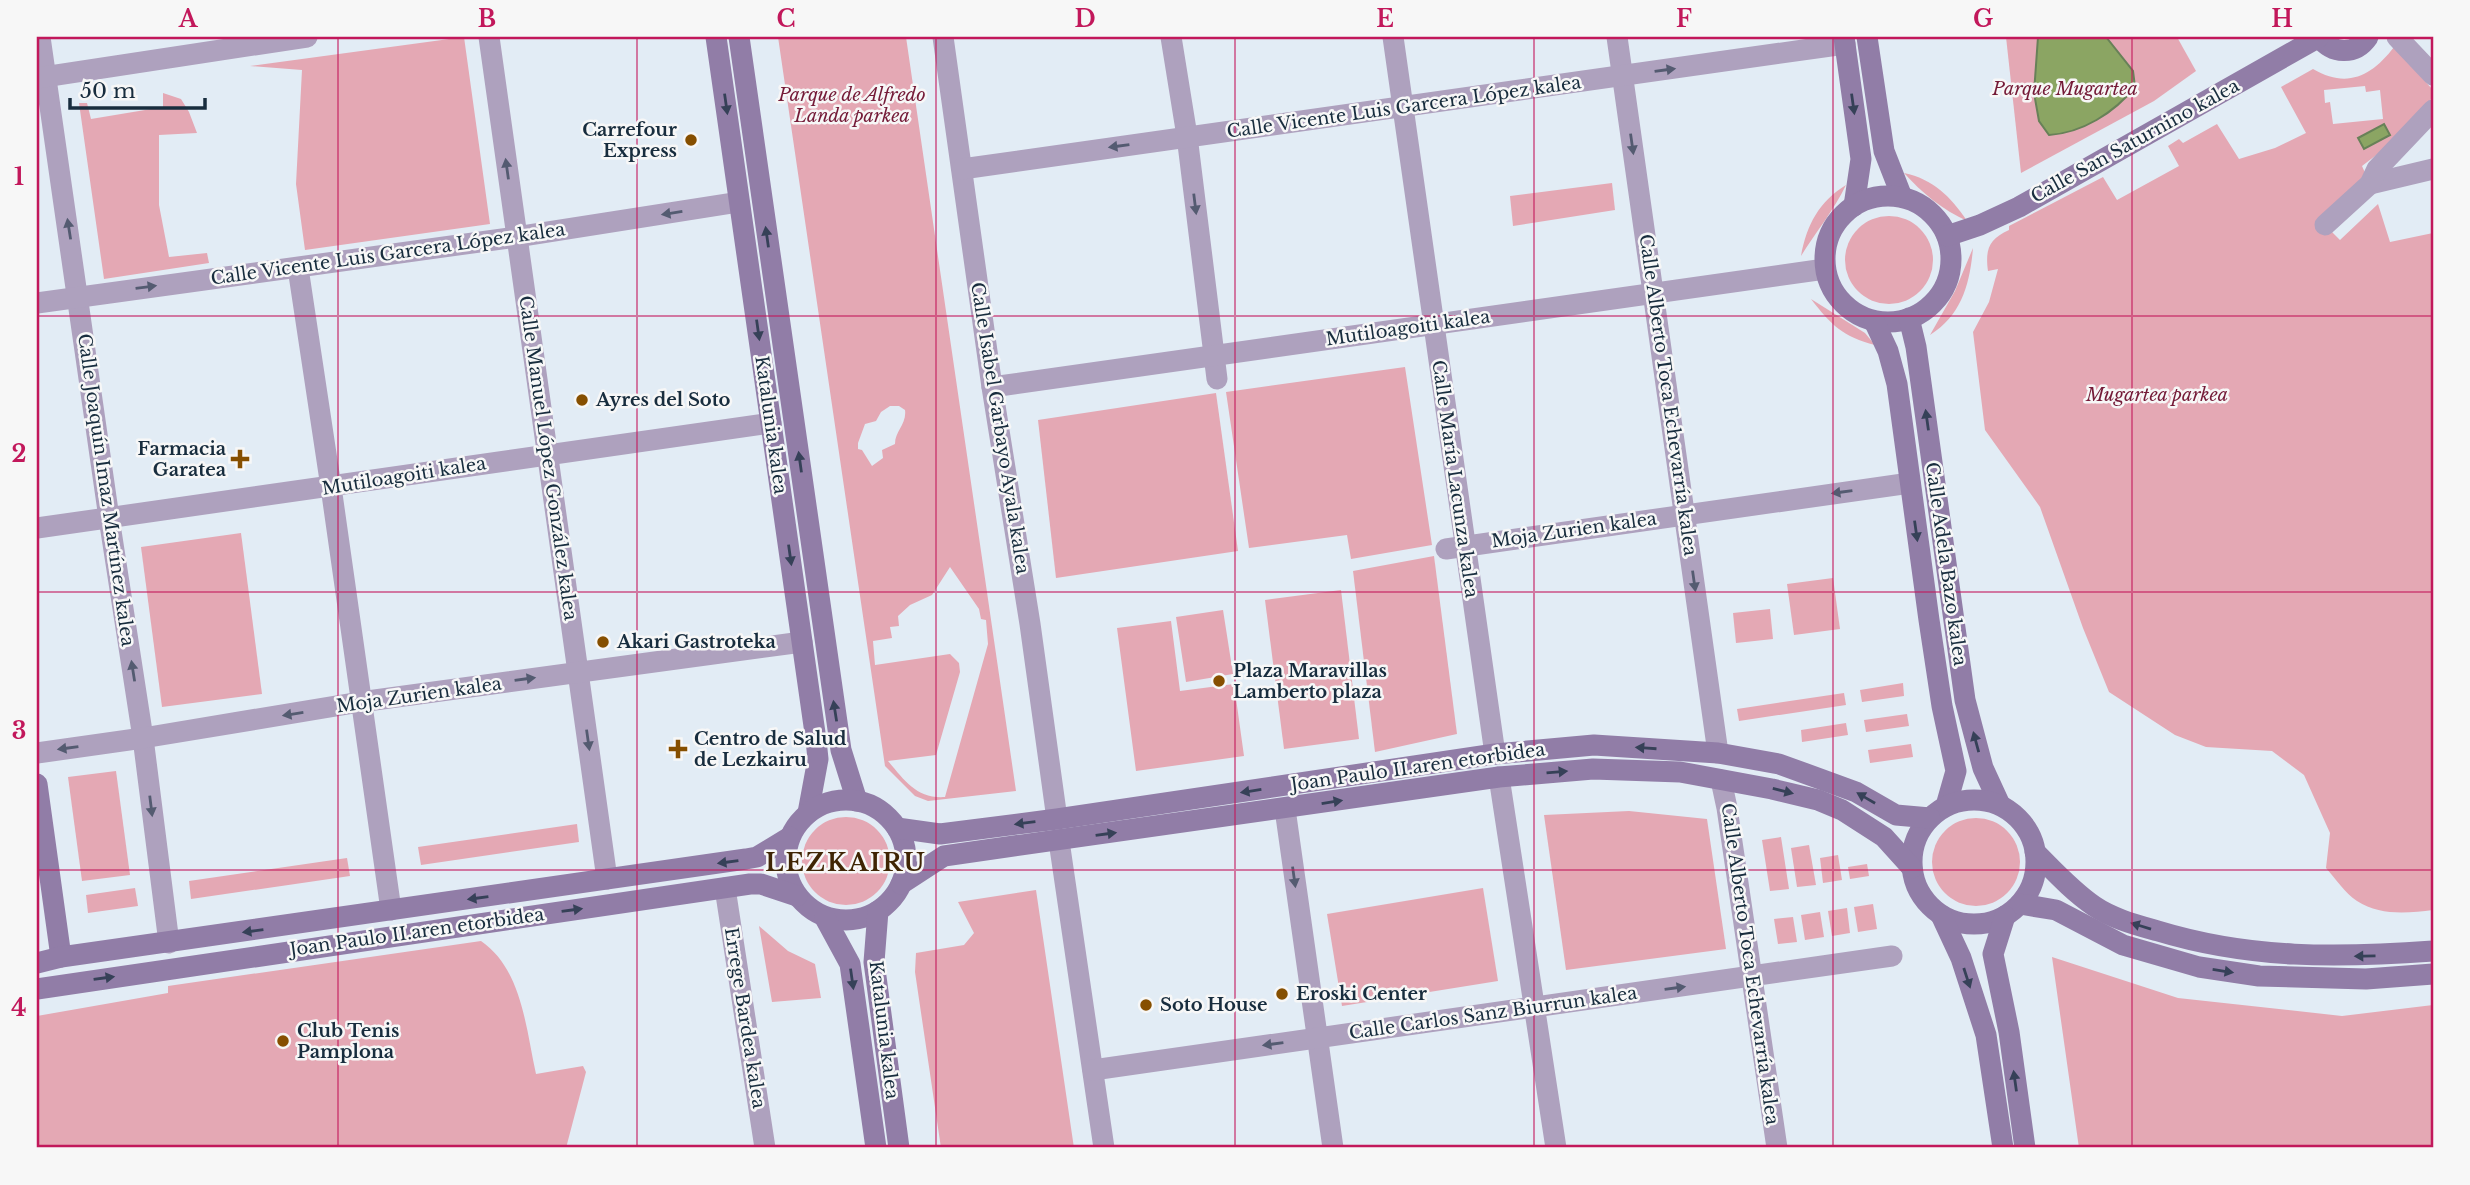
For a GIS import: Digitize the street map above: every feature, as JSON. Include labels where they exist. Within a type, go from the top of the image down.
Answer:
[{"type":"street","name":"Calle Joaquín Imaz Martínez kalea","points":[[40,37],[41,78],[79,296],[109,518],[143,738],[169,943]]},
{"type":"street","points":[[41,78],[265,40],[307,37]]},
{"type":"street","name":"Calle Manuel López González kalea","points":[[489,37],[607,879]]},
{"type":"street","name":"Katalunia kalea","points":[[716,37],[818,759],[808,813]]},
{"type":"street","name":"Katalunia kalea","points":[[738,37],[842,757],[857,801]]},
{"type":"street","name":"Calle Isabel Garbayo Ayala kalea","points":[[943,37],[1057,819]]},
{"type":"street","points":[[1171,37],[1217,379]]},
{"type":"street","name":"Calle María Lacunza kalea","points":[[1393,37],[1434,324],[1455,547],[1495,754]]},
{"type":"street","name":"Calle Alberto Toca Echevarría kalea","points":[[1617,37],[1718,753]]},
{"type":"street","points":[[1867,37],[1884,151],[1902,197]]},
{"type":"street","points":[[2319,37],[2325,44],[2340,51],[2357,47],[2368,37]]},
{"type":"street","name":"Calle San Saturnino kalea","points":[[1947,236],[1980,225],[2019,206],[2319,37]]},
{"type":"street","points":[[2397,37],[2433,75]]},
{"type":"street","points":[[1844,40],[1861,159],[1854,206]]},
{"type":"street","name":"Calle Vicente Luis Garcera López kalea","points":[[962,169],[1623,76],[1844,40]]},
{"type":"street","points":[[2325,225],[2370,184],[2377,169],[2433,110]]},
{"type":"street","points":[[2370,184],[2433,169]]},
{"type":"street","points":[[1885,196],[1902,197],[1921,205],[1936,218],[1947,236],[1951,256],[1948,275],[1940,294],[1927,308],[1909,318],[1892,322],[1874,321],[1857,314],[1842,303],[1831,287],[1825,269],[1825,250],[1830,233],[1840,218],[1854,206],[1885,196]]},
{"type":"street","name":"Calle Vicente Luis Garcera López kalea","points":[[37,303],[516,237],[739,202]]},
{"type":"street","points":[[298,268],[391,910]]},
{"type":"street","name":"Mutiloagoiti kalea","points":[[992,387],[1825,269]]},
{"type":"street","name":"Calle Adela Bazo kalea","points":[[1909,318],[1917,355],[1965,700],[1983,768],[2000,805]]},
{"type":"street","name":"Calle Adela Bazo kalea","points":[[1874,321],[1888,351],[1897,384],[1940,694],[1956,771],[1938,812]]},
{"type":"street","name":"Mutiloagoiti kalea","points":[[37,528],[771,423]]},
{"type":"street","name":"Moja Zurien kalea","points":[[1455,547],[1910,483]]},
{"type":"street","name":"Moja Zurien kalea","points":[[37,753],[360,702],[802,642]]},
{"type":"street","name":"Joan Paulo II.aren etorbidea","points":[[897,828],[940,834],[1495,754],[1594,745],[1718,753],[1779,764],[1856,792],[1896,815],[1938,812]]},
{"type":"street","name":"Joan Paulo II.aren etorbidea","points":[[901,884],[944,856],[1499,777],[1593,769],[1680,772],[1818,800],[1842,810],[1884,837],[1912,868]]},
{"type":"street","points":[[1499,777],[1556,1148]]},
{"type":"street","name":"Calle Alberto Toca Echevarría kalea","points":[[1721,780],[1777,1148]]},
{"type":"street","points":[[37,784],[61,957]]},
{"type":"street","points":[[840,800],[857,801],[873,806],[897,828],[904,846],[906,866],[901,884],[892,900],[878,911],[861,919],[843,921],[825,918],[797,897],[788,878],[785,858],[790,837],[797,824],[808,813],[823,804],[840,800]]},
{"type":"street","points":[[2025,1148],[2009,1032],[1993,954],[2012,910],[2030,889],[2036,871],[2035,852],[2029,833],[2017,817],[2000,805],[1973,800],[1938,812],[1919,833],[1913,850],[1912,868],[1916,887],[1926,903],[1941,915],[1956,922],[1972,925],[1989,923],[2012,910],[2056,910],[2123,945],[2199,967],[2259,976],[2365,979],[2433,974]]},
{"type":"street","points":[[1285,809],[1333,1148]]},
{"type":"street","name":"Joan Paulo II.aren etorbidea","points":[[37,963],[61,957],[757,857],[790,837]]},
{"type":"street","points":[[1059,841],[1104,1148]]},
{"type":"street","points":[[2035,852],[2070,888],[2095,907],[2124,921],[2199,944],[2262,953],[2364,956],[2433,951]]},
{"type":"street","name":"Joan Paulo II.aren etorbidea","points":[[37,989],[725,888],[761,884],[797,897]]},
{"type":"street","name":"Errege Bardea kalea","points":[[725,888],[765,1148]]},
{"type":"street","name":"Katalunia kalea","points":[[878,911],[874,962],[899,1148]]},
{"type":"street","points":[[1941,915],[1961,958],[1986,1035],[2003,1148]]},
{"type":"street","name":"Katalunia kalea","points":[[825,918],[850,964],[876,1148]]},
{"type":"street","name":"Calle Carlos Sanz Biurrun kalea","points":[[1093,1070],[1892,956]]},
{"type":"green space","points":[[464,37],[490,224],[305,250],[296,184],[302,70],[250,66]]},
{"type":"green space","name":"Parque de Alfredo Landa parkea","points":[[778,37],[906,37],[1016,791],[928,801],[915,796],[885,766]],"holes":[[[890,406],[899,406],[905,410],[904,419],[895,444],[882,450],[883,458],[872,466],[862,450],[858,449],[858,443],[865,424],[876,421],[881,412]],[[950,567],[979,609],[981,619],[986,620],[988,644],[945,797],[935,797],[912,787],[888,761],[936,755],[960,672],[959,663],[950,654],[875,665],[873,641],[892,638],[890,627],[899,626],[898,616],[910,605],[932,595]]]},
{"type":"green space","name":"Parque Mugartea","points":[[2006,37],[2177,37],[2196,71],[2154,101],[2021,173]]},
{"type":"green space","name":"Mugartea parkea","points":[[2394,47],[2433,90],[2433,97],[2392,143],[2362,166],[2370,184],[2325,225],[2340,240],[2378,204],[2390,242],[2433,233],[2433,910],[2404,912],[2366,906],[2344,890],[2326,868],[2330,833],[2304,775],[2272,751],[2206,747],[2175,735],[2109,692],[2040,507],[1985,430],[1973,332],[1989,302],[1998,269],[1988,271],[1988,251],[1993,241],[2009,230],[2009,226],[2103,177],[2117,200],[2179,166],[2168,146],[2179,139],[2183,143],[2217,124],[2239,159],[2275,148],[2306,133],[2281,87],[2313,69],[2337,78],[2358,76],[2368,72]],"holes":[[[2365,86],[2366,92],[2380,90],[2383,119],[2333,124],[2330,102],[2325,103],[2324,90]]]},
{"type":"green space","points":[[163,93],[181,99],[197,133],[159,135],[159,205],[169,257],[207,253],[209,263],[104,279],[79,103],[87,103],[91,119],[163,107]]},
{"type":"green space","points":[[1904,173],[1924,180],[1940,190],[1967,221],[1933,200]]},
{"type":"green space","points":[[1612,183],[1615,210],[1513,226],[1510,196]]},
{"type":"green space","points":[[1846,185],[1801,256],[1811,224],[1821,206]]},
{"type":"green space","points":[[1889,216],[1906,220],[1920,229],[1929,243],[1933,260],[1929,277],[1920,291],[1906,300],[1889,304],[1872,300],[1858,291],[1849,277],[1845,260],[1849,243],[1858,229],[1872,220]]},
{"type":"green space","points":[[1973,248],[1967,286],[1957,308],[1941,327],[1930,335],[1955,291]]},
{"type":"green space","points":[[1811,299],[1865,333],[1875,345],[1854,338],[1839,329]]},
{"type":"green space","points":[[1405,367],[1432,545],[1351,559],[1347,535],[1249,548],[1226,392]]},
{"type":"green space","points":[[1216,393],[1238,551],[1056,578],[1038,420]]},
{"type":"green space","points":[[241,533],[262,694],[162,707],[141,547]]},
{"type":"green space","points":[[1434,556],[1457,734],[1375,752],[1353,571]]},
{"type":"green space","points":[[1833,578],[1840,629],[1794,635],[1787,584]]},
{"type":"green space","points":[[1341,590],[1359,739],[1284,749],[1265,600]]},
{"type":"green space","points":[[1770,609],[1773,639],[1736,643],[1733,613]]},
{"type":"green space","points":[[1223,610],[1233,674],[1186,682],[1176,617]]},
{"type":"green space","points":[[1171,621],[1180,691],[1234,684],[1244,756],[1136,771],[1117,628]]},
{"type":"green space","points":[[1903,683],[1904,696],[1862,702],[1860,690]]},
{"type":"green space","points":[[1844,693],[1846,705],[1739,721],[1737,709]]},
{"type":"green space","points":[[1907,714],[1909,726],[1866,732],[1864,720]]},
{"type":"green space","points":[[1846,723],[1848,735],[1802,742],[1801,730]]},
{"type":"green space","points":[[1911,744],[1913,757],[1870,763],[1868,750]]},
{"type":"green space","points":[[116,771],[130,875],[82,881],[68,777]]},
{"type":"green space","points":[[1629,811],[1707,819],[1726,949],[1566,970],[1544,815]]},
{"type":"green space","points":[[846,817],[863,821],[877,830],[886,844],[890,861],[886,878],[877,892],[863,901],[846,905],[829,901],[815,892],[806,878],[802,861],[806,844],[815,830],[829,821]]},
{"type":"green space","points":[[1976,818],[1993,822],[2007,831],[2016,845],[2020,862],[2016,879],[2007,893],[1993,902],[1976,906],[1959,902],[1945,893],[1936,879],[1932,862],[1936,845],[1945,831],[1959,822]]},
{"type":"green space","points":[[577,824],[579,842],[421,865],[418,847]]},
{"type":"green space","points":[[1781,837],[1789,889],[1770,891],[1762,840]]},
{"type":"green space","points":[[1809,845],[1816,885],[1797,887],[1791,848]]},
{"type":"green space","points":[[1838,855],[1842,880],[1823,883],[1820,858]]},
{"type":"green space","points":[[347,858],[350,876],[191,899],[189,881]]},
{"type":"green space","points":[[1867,864],[1869,876],[1850,879],[1848,867]]},
{"type":"green space","points":[[135,888],[138,906],[88,913],[86,895]]},
{"type":"green space","points":[[1483,888],[1498,981],[1342,1006],[1327,914]]},
{"type":"green space","points":[[1036,890],[1074,1148],[941,1148],[915,972],[916,953],[964,945],[974,933],[958,902]]},
{"type":"green space","points":[[1873,904],[1877,929],[1858,932],[1854,907]]},
{"type":"green space","points":[[1847,908],[1850,933],[1832,936],[1828,911]]},
{"type":"green space","points":[[1820,912],[1824,937],[1805,940],[1801,915]]},
{"type":"green space","points":[[1793,917],[1797,942],[1778,944],[1774,919]]},
{"type":"green space","points":[[759,926],[788,951],[815,964],[821,998],[772,1002]]},
{"type":"green space","name":"Club Tenis Pamplona","points":[[481,941],[495,953],[514,984],[525,1020],[536,1074],[583,1066],[586,1072],[566,1148],[37,1148],[37,1016],[168,993],[168,986]]},
{"type":"green space","points":[[2052,957],[2178,998],[2342,1016],[2433,1005],[2433,1148],[2079,1148]]},
{"type":"shaded area","points":[[2038,37],[2106,37],[2133,71],[2135,87],[2117,105],[2096,120],[2073,130],[2049,135],[2039,121],[2034,93]]},
{"type":"shaded area","points":[[2384,124],[2390,135],[2364,149],[2358,138]]},
{"type":"place","name":"Carrefour Express","points":[[691,140]]},
{"type":"place","name":"Ayres del Soto","points":[[582,400]]},
{"type":"place","name":"Farmacia Garatea","points":[[240,459]]},
{"type":"place","name":"Akari Gastroteka","points":[[603,642]]},
{"type":"place","name":"Plaza Maravillas Lamberto plaza","points":[[1219,681]]},
{"type":"place","name":"Centro de Salud de Lezkairu","points":[[678,749]]},
{"type":"place","name":"Eroski Center","points":[[1282,994]]},
{"type":"place","name":"Soto House","points":[[1146,1005]]},
{"type":"place","name":"Club Tenis Pamplona","points":[[283,1041]]},
{"type":"district","name":"LEZKAIRU","points":[[846,862]]}]
